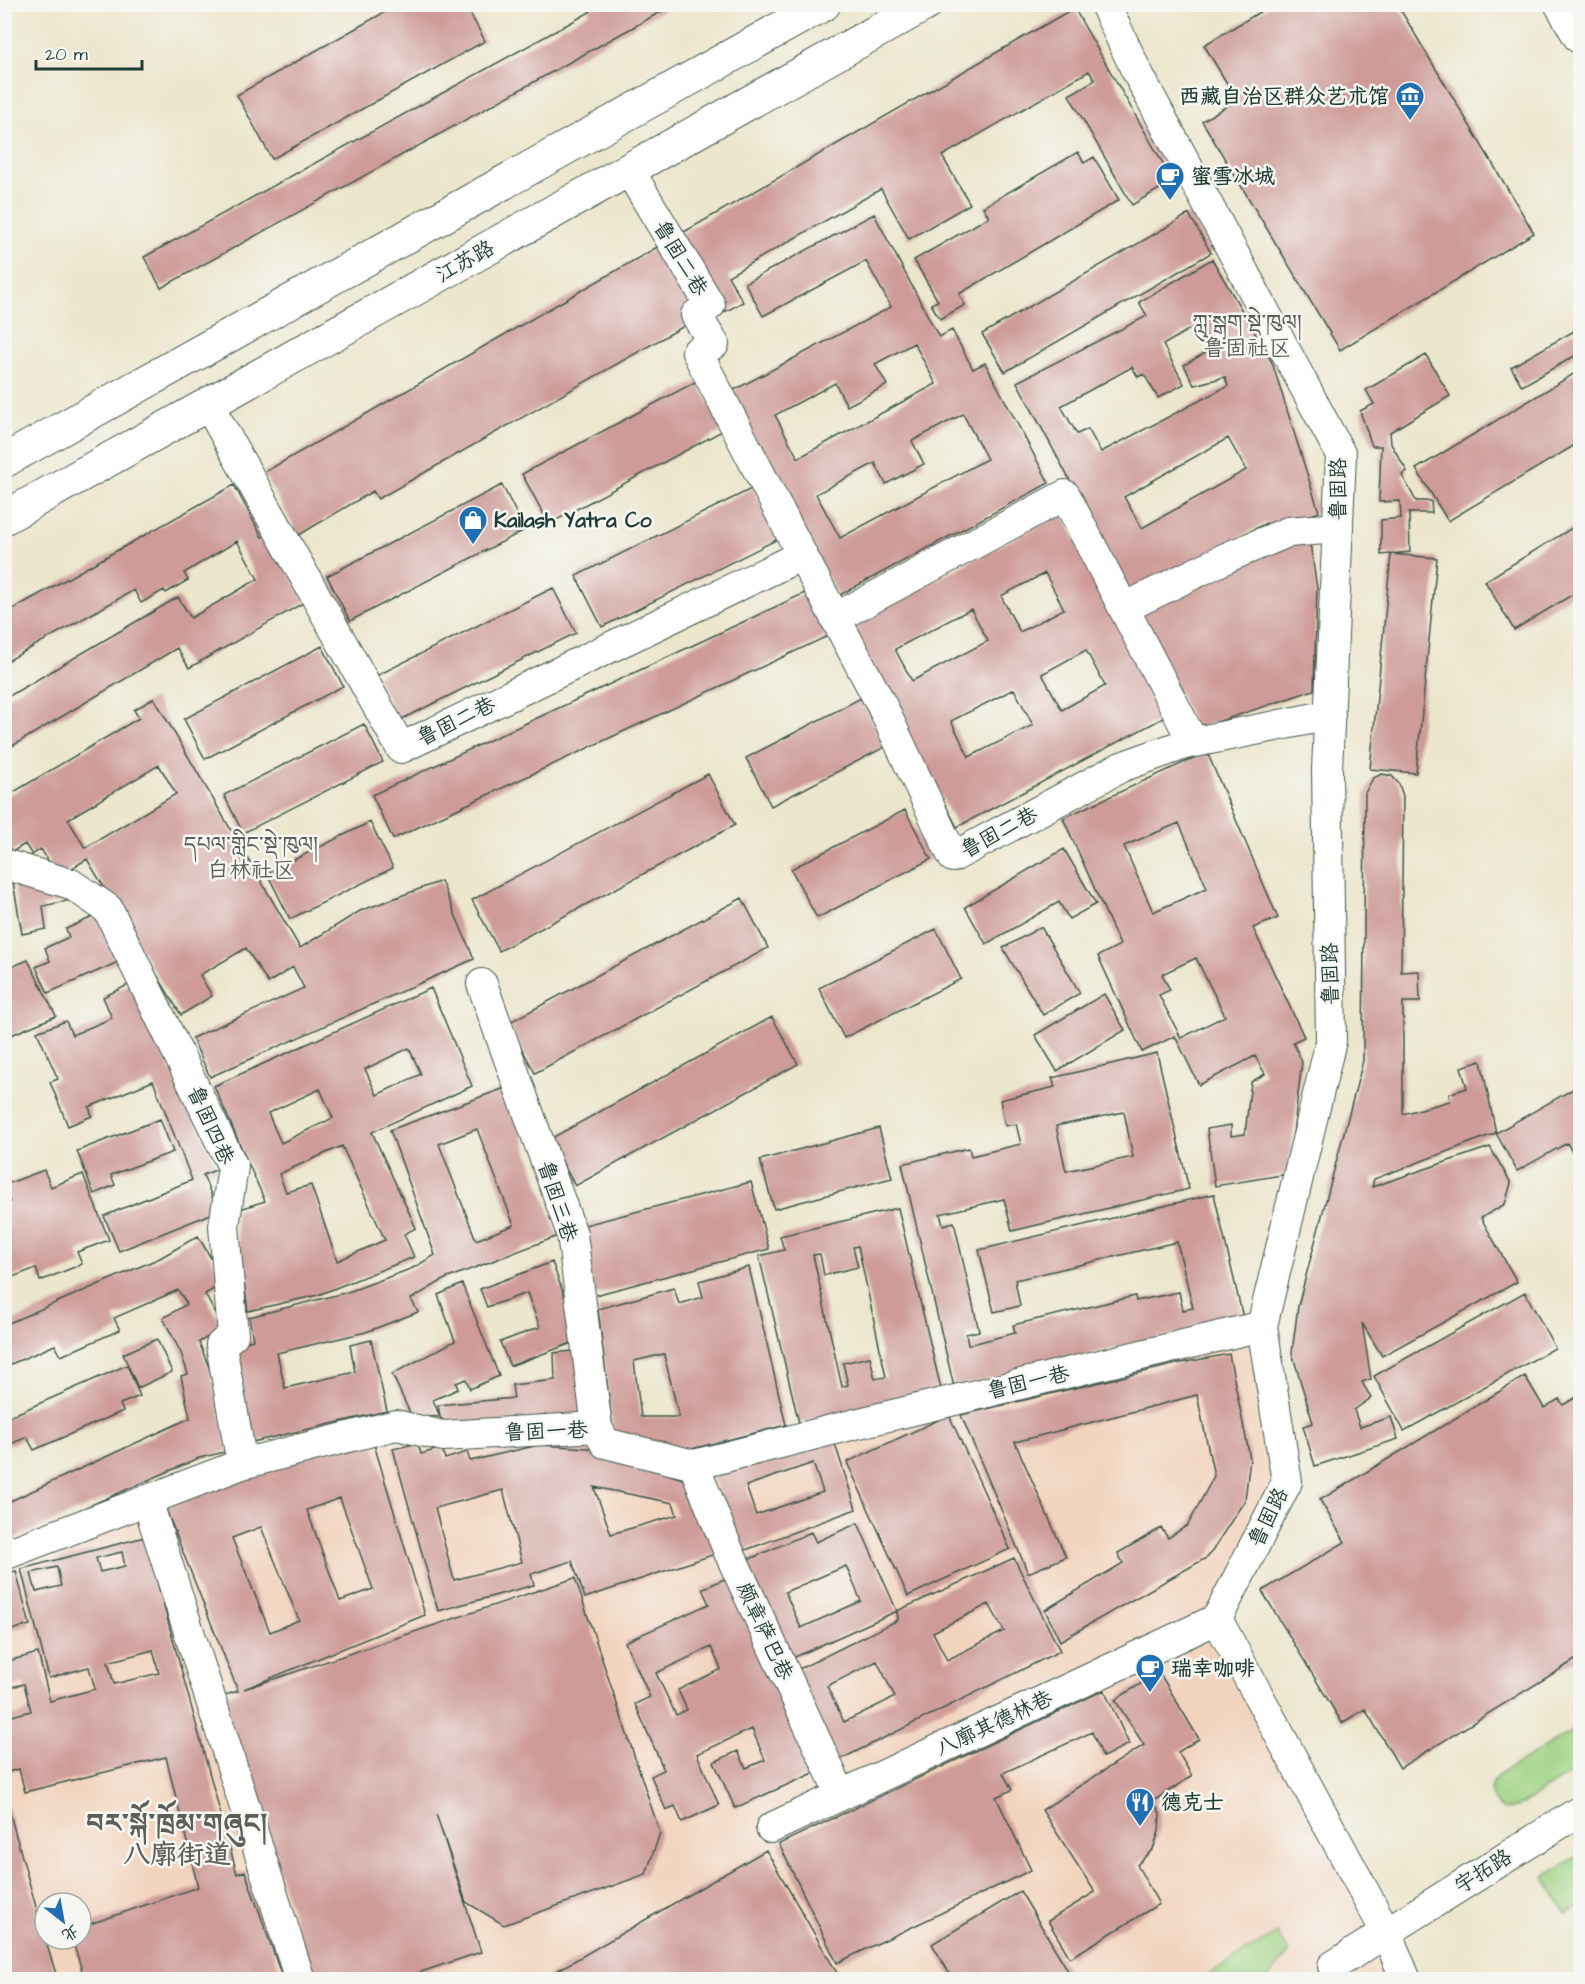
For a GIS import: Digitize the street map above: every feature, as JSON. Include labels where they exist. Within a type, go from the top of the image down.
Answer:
[{"type":"main road","points":[[4,460],[824,4]]},
{"type":"main road","name":"江苏路","points":[[4,518],[926,4]]},
{"type":"main road","points":[[1561,4],[1581,38]]},
{"type":"street","name":"鲁固路","points":[[1105,4],[1136,70],[1341,455],[1327,770],[1332,1041],[1262,1326],[1287,1482],[1217,1619]]},
{"type":"street","name":"鲁固二巷","points":[[629,170],[710,305],[696,315],[714,344],[698,352],[802,555],[844,613],[882,706],[953,857],[1121,767],[1193,742],[1330,715]]},
{"type":"street","name":"鲁固二巷","points":[[208,404],[401,748],[802,555]]},
{"type":"street","points":[[844,613],[1065,495],[1193,742]]},
{"type":"street","points":[[1124,608],[1228,557],[1288,532],[1338,528]]},
{"type":"street","name":"鲁固四巷","points":[[4,864],[71,884],[108,909],[233,1167],[224,1226],[234,1335],[221,1345],[242,1464]]},
{"type":"street","name":"鲁固三巷","points":[[482,984],[572,1234],[597,1427]]},
{"type":"street","name":"鲁固一巷","points":[[4,1555],[242,1464],[396,1425],[443,1436],[597,1427],[605,1443],[694,1465],[1262,1326]]},
{"type":"street","name":"颇章萨巴巷","points":[[694,1465],[728,1550],[841,1795]]},
{"type":"street","points":[[147,1500],[300,1980]]},
{"type":"street","points":[[1217,1619],[1386,1932],[1406,1980]]},
{"type":"street","name":"八廓其德林巷","points":[[771,1828],[1217,1619]]},
{"type":"street","name":"宇拓路","points":[[1333,1966],[1581,1811]]},
{"type":"shaded area","points":[[1262,1326],[1275,1506],[1217,1619],[1395,1979],[5,1979],[4,1543],[289,1452],[597,1427],[694,1465]]},
{"type":"green space","points":[[1580,1726],[1580,1768],[1517,1807],[1505,1810],[1496,1803],[1491,1791],[1497,1776]]},
{"type":"green space","points":[[1580,1854],[1580,1905],[1566,1914],[1544,1877]]},
{"type":"green space","points":[[1277,1933],[1289,1952],[1268,1979],[1201,1979]]},
{"type":"building","points":[[399,4],[465,4],[485,41],[272,159],[237,95]]},
{"type":"building","points":[[586,4],[675,4],[161,288],[144,257],[590,12]]},
{"type":"building","points":[[1273,4],[1397,4],[1534,233],[1340,350],[1202,121],[1237,100],[1204,45]]},
{"type":"building","points":[[1074,8],[1173,181],[1132,205],[1069,95],[1095,80],[1089,71],[942,156],[970,204],[909,239],[881,189],[728,276],[743,302],[721,314],[677,236]]},
{"type":"building","points":[[1078,152],[1084,163],[1094,157],[1119,200],[959,294],[965,305],[940,319],[931,304],[938,301],[914,260],[989,217],[983,207]]},
{"type":"building","points":[[874,214],[939,337],[952,330],[973,369],[985,363],[1049,483],[838,596],[730,392],[891,307],[866,261],[763,316],[745,283]],"holes":[[[914,343],[936,384],[798,458],[775,415],[835,383],[847,406],[887,385],[875,364]],[[963,414],[987,459],[840,538],[816,494],[875,463],[886,484],[924,464],[912,441]]]},
{"type":"building","points":[[1189,214],[1211,253],[1005,372],[982,334]]},
{"type":"building","points":[[666,242],[693,289],[686,325],[378,499],[373,491],[299,535],[263,473]]},
{"type":"building","points":[[1212,259],[1272,362],[1319,512],[1270,531],[1266,523],[1131,594],[1017,382],[1147,316],[1139,302]],"holes":[[[1195,326],[1210,350],[1184,365],[1194,385],[1225,377],[1228,386],[1101,452],[1088,429],[1077,434],[1061,406],[1132,367],[1138,377],[1144,374],[1158,398],[1184,384],[1163,345]],[[1228,438],[1246,470],[1142,528],[1124,497]]]},
{"type":"building","points":[[1574,331],[1580,342],[1580,353],[1522,386],[1511,367]]},
{"type":"building","points":[[1426,355],[1450,396],[1390,432],[1391,444],[1407,471],[1402,475],[1416,501],[1431,501],[1432,513],[1409,513],[1410,552],[1381,555],[1381,520],[1401,518],[1400,501],[1379,502],[1381,446],[1372,446],[1360,411],[1374,404],[1366,390]]},
{"type":"building","points":[[1580,370],[1580,442],[1448,521],[1416,469]]},
{"type":"building","points":[[697,381],[724,430],[549,524],[522,474]]},
{"type":"building","points":[[234,485],[262,537],[269,534],[305,602],[189,668],[177,648],[4,751],[4,699],[178,597],[191,618],[258,579],[237,541],[184,573],[188,580],[166,593],[164,590],[141,603],[134,590],[4,663],[4,614]]},
{"type":"building","points":[[502,485],[525,530],[350,621],[327,576]]},
{"type":"building","points":[[753,488],[778,539],[602,627],[576,576]]},
{"type":"building","points":[[1062,513],[1169,715],[957,827],[851,625]],"holes":[[[1045,573],[1064,609],[1020,632],[1001,596]],[[971,609],[988,641],[912,681],[895,649]],[[1086,650],[1105,686],[1062,710],[1042,674]],[[1014,689],[1033,725],[969,757],[951,721]]]},
{"type":"building","points":[[1580,523],[1580,590],[1514,630],[1485,581]]},
{"type":"building","points":[[1309,537],[1317,588],[1314,690],[1196,729],[1139,609]]},
{"type":"building","points":[[1391,554],[1437,558],[1416,773],[1370,769]]},
{"type":"building","points":[[553,588],[576,633],[398,721],[376,676]]},
{"type":"building","points":[[807,592],[828,636],[393,839],[372,795]]},
{"type":"building","points":[[322,646],[343,686],[205,759],[184,719]]},
{"type":"building","points":[[154,698],[300,948],[360,911],[441,881],[474,959],[210,1077],[192,1038],[304,988],[293,967],[268,983],[246,948],[200,975],[212,996],[181,1015],[87,859],[58,877],[41,849],[32,855],[25,844],[12,852],[4,839],[4,791],[7,796],[139,718],[134,710]],"holes":[[[159,765],[176,794],[85,848],[68,819]]]},
{"type":"building","points":[[861,698],[885,747],[771,806],[746,758]]},
{"type":"building","points":[[364,724],[383,762],[243,833],[224,795]]},
{"type":"building","points":[[1207,752],[1278,918],[1253,928],[1304,1037],[1293,1042],[1302,1062],[1288,1174],[1215,1186],[1207,1129],[1231,1125],[1231,1136],[1245,1134],[1251,1082],[1265,1074],[1255,1056],[1199,1085],[1175,1036],[1142,1052],[1098,956],[1120,945],[1063,818]],"holes":[[[1179,823],[1207,888],[1153,912],[1124,846]],[[1196,958],[1225,1016],[1181,1038],[1159,995],[1170,990],[1162,974]]]},
{"type":"building","points":[[708,774],[735,825],[499,951],[472,900]]},
{"type":"building","points":[[1382,774],[1392,776],[1399,784],[1403,796],[1401,972],[1419,971],[1420,1002],[1403,1002],[1403,1114],[1450,1101],[1449,1094],[1467,1088],[1461,1067],[1481,1061],[1496,1133],[1374,1179],[1372,1187],[1490,1147],[1511,1183],[1505,1204],[1481,1218],[1517,1282],[1382,1356],[1362,1323],[1371,1379],[1362,1382],[1371,1398],[1354,1410],[1360,1427],[1391,1417],[1398,1439],[1315,1466],[1303,1426],[1313,1423],[1292,1353],[1298,1306],[1363,1061],[1365,793],[1373,778]]},
{"type":"building","points":[[905,810],[931,859],[817,918],[791,869]]},
{"type":"building","points":[[370,822],[393,868],[290,919],[267,873]]},
{"type":"building","points":[[1064,849],[1096,904],[1069,919],[1059,902],[986,944],[965,907]]},
{"type":"building","points":[[28,878],[71,900],[43,906],[46,929],[22,934],[13,882]]},
{"type":"building","points":[[742,898],[768,948],[535,1073],[508,1023]]},
{"type":"building","points":[[97,915],[118,962],[48,993],[36,967],[50,961],[45,948],[69,937],[66,929]]},
{"type":"building","points":[[1041,927],[1080,993],[1043,1015],[1003,948]]},
{"type":"building","points":[[936,929],[961,979],[844,1038],[819,988]]},
{"type":"building","points":[[28,960],[56,1016],[4,1038],[4,970]]},
{"type":"building","points":[[130,984],[218,1169],[203,1175],[218,1211],[119,1251],[104,1216],[192,1180],[153,1081],[89,1107],[92,1116],[68,1126],[50,1082],[58,1079],[37,1032],[66,1021],[72,1035],[112,1018],[103,997]]},
{"type":"building","points":[[431,988],[472,1086],[372,1132],[416,1228],[404,1234],[414,1257],[318,1295],[248,1311],[234,1211],[265,1201],[214,1086]],"holes":[[[409,1048],[421,1074],[377,1095],[365,1069]],[[320,1089],[333,1118],[281,1143],[268,1113]],[[342,1146],[385,1240],[337,1261],[311,1185],[286,1192],[279,1174]]]},
{"type":"building","points":[[1104,994],[1125,1030],[1057,1071],[1035,1035]]},
{"type":"building","points":[[772,1017],[798,1064],[575,1186],[550,1139]]},
{"type":"building","points":[[1157,1053],[1189,1189],[1012,1231],[1004,1199],[940,1214],[943,1225],[954,1222],[979,1331],[966,1334],[968,1345],[1015,1333],[1013,1325],[1135,1296],[1136,1301],[1179,1292],[1183,1310],[1193,1308],[1177,1242],[1015,1280],[1020,1306],[994,1312],[979,1250],[1214,1194],[1243,1318],[954,1387],[902,1164],[969,1148],[971,1156],[1021,1144],[1016,1124],[1005,1126],[1000,1100],[1055,1087],[1052,1078]],"holes":[[[1124,1112],[1133,1157],[1066,1171],[1056,1126]]]},
{"type":"building","points":[[1580,1085],[1580,1167],[1567,1143],[1517,1171],[1496,1133]]},
{"type":"building","points":[[505,1088],[558,1236],[445,1279],[411,1299],[418,1312],[366,1332],[277,1353],[285,1388],[355,1372],[350,1345],[371,1340],[387,1411],[248,1443],[230,1355],[239,1344],[253,1340],[249,1317],[348,1292],[413,1268],[435,1255],[390,1130]],"holes":[[[477,1129],[514,1225],[476,1240],[439,1144]]]},
{"type":"building","points":[[160,1119],[173,1152],[111,1175],[115,1185],[94,1194],[77,1151]]},
{"type":"building","points":[[879,1128],[892,1178],[774,1209],[760,1160]]},
{"type":"building","points":[[44,1170],[51,1187],[83,1174],[109,1240],[77,1252],[82,1264],[40,1281],[36,1268],[5,1280],[5,1204],[10,1202],[4,1185]]},
{"type":"building","points":[[751,1182],[769,1249],[595,1295],[577,1227]]},
{"type":"building","points":[[898,1208],[941,1389],[799,1423],[759,1256],[784,1250],[780,1236]],"holes":[[[858,1246],[886,1377],[875,1379],[870,1357],[843,1363],[848,1385],[842,1387],[813,1255],[820,1254],[824,1275],[858,1267],[853,1247]]]},
{"type":"building","points":[[198,1236],[225,1282],[205,1294],[223,1328],[199,1342],[210,1370],[229,1451],[199,1458],[4,1543],[4,1504],[190,1418],[181,1376],[188,1374],[181,1353],[163,1318],[187,1304],[178,1290],[114,1318],[120,1330],[61,1356],[55,1345],[4,1367],[4,1325],[160,1258]]},
{"type":"building","points":[[552,1262],[580,1340],[510,1366],[500,1342],[540,1327],[527,1293],[487,1307],[480,1289]]},
{"type":"building","points":[[749,1267],[786,1425],[676,1453],[614,1440],[598,1309],[674,1288],[679,1304],[703,1297],[699,1281]],"holes":[[[664,1354],[679,1417],[641,1417],[634,1361]]]},
{"type":"building","points":[[462,1284],[499,1376],[470,1389],[466,1379],[456,1383],[458,1389],[433,1400],[440,1417],[411,1415],[392,1374],[455,1341],[438,1295]]},
{"type":"building","points":[[1525,1292],[1555,1348],[1404,1431],[1374,1376]]},
{"type":"building","points":[[157,1339],[172,1372],[138,1388],[123,1354]]},
{"type":"building","points":[[582,1350],[588,1413],[451,1429],[440,1417],[438,1405],[514,1398],[512,1385],[555,1380],[554,1353]]},
{"type":"building","points":[[1229,1354],[1250,1458],[1245,1500],[1208,1557],[1060,1641],[1045,1610],[1123,1563],[1118,1553],[1161,1528],[1168,1538],[1188,1525],[1214,1476],[1197,1395],[1015,1442],[1066,1557],[1028,1573],[961,1415],[1181,1363]]},
{"type":"building","points":[[127,1365],[140,1396],[120,1404],[123,1411],[34,1450],[27,1437],[4,1447],[4,1419]]},
{"type":"building","points":[[1525,1376],[1544,1408],[1559,1399],[1563,1405],[1580,1395],[1580,1426],[1576,1429],[1580,1435],[1580,1657],[1400,1768],[1365,1709],[1342,1723],[1262,1591],[1345,1542],[1320,1500]]},
{"type":"building","points":[[949,1415],[1010,1549],[908,1596],[847,1462]]},
{"type":"building","points":[[373,1441],[425,1615],[244,1689],[575,1578],[660,1833],[646,1874],[504,1925],[466,1902],[436,1814],[481,1952],[397,1980],[314,1980],[222,1696],[238,1691],[165,1507],[283,1461]],"holes":[[[340,1498],[373,1589],[340,1601],[307,1510]],[[261,1527],[299,1620],[270,1632],[232,1538]]]},
{"type":"building","points":[[834,1441],[856,1509],[743,1551],[712,1476]],"holes":[[[813,1463],[823,1492],[756,1515],[746,1486]]]},
{"type":"building","points":[[418,1443],[421,1454],[442,1448],[445,1459],[467,1452],[470,1461],[539,1445],[588,1448],[695,1483],[718,1553],[585,1598],[572,1561],[531,1574],[534,1585],[438,1611],[393,1449]],"holes":[[[594,1487],[673,1503],[677,1515],[611,1534]],[[503,1490],[522,1562],[454,1580],[435,1508]]]},
{"type":"building","points":[[858,1523],[897,1611],[786,1661],[743,1562],[811,1532],[816,1542]],"holes":[[[846,1566],[861,1601],[801,1628],[785,1592]]]},
{"type":"building","points":[[145,1537],[237,1874],[245,1871],[283,1980],[85,1980],[76,1951],[93,1951],[93,1923],[198,1887],[166,1757],[25,1792],[19,1769],[4,1773],[4,1718],[31,1711],[24,1684],[4,1689],[4,1662],[38,1653],[50,1701],[95,1689],[89,1667],[49,1678],[21,1569]],"holes":[[[122,1552],[125,1566],[100,1572],[96,1558]],[[57,1567],[61,1586],[36,1592],[31,1573]],[[153,1650],[159,1673],[114,1684],[108,1662]]]},
{"type":"building","points":[[1014,1558],[1060,1651],[835,1762],[791,1673],[898,1620],[897,1611]],"holes":[[[989,1604],[1004,1631],[947,1660],[933,1632]],[[877,1661],[895,1697],[844,1722],[827,1686]]]},
{"type":"building","points":[[16,1571],[30,1625],[4,1632],[4,1574]]},
{"type":"building","points":[[729,1577],[816,1772],[735,1808],[714,1762],[738,1751],[746,1768],[765,1760],[752,1729],[697,1754],[719,1805],[682,1822],[675,1806],[666,1810],[651,1776],[664,1770],[635,1704],[650,1697],[625,1642],[709,1604],[702,1589]],"holes":[[[711,1647],[721,1669],[678,1690],[687,1710],[676,1715],[656,1673]]]},
{"type":"building","points":[[1159,1672],[1199,1739],[1178,1752],[1192,1776],[1153,1801],[1160,1813],[1159,1831],[1153,1849],[1137,1865],[1159,1904],[1070,1958],[1048,1921],[1095,1892],[1042,1810],[1144,1745],[1115,1700]]},
{"type":"building","points":[[1104,1690],[1129,1744],[1103,1757],[1092,1732],[1003,1773],[1012,1790],[996,1797],[1031,1870],[837,1963],[779,1844]]},
{"type":"building","points":[[5,1796],[33,1896],[33,1951],[49,1951],[58,1980],[4,1980]]},
{"type":"building","points":[[766,1850],[837,1973],[826,1980],[541,1980]]},
{"type":"building","points":[[1020,1891],[1072,1977],[1068,1980],[953,1980],[932,1944]]},
{"type":"place","name":"西藏自治区群众艺术馆","points":[[1410,122]]},
{"type":"place","name":"蜜雪冰城","points":[[1170,202]]},
{"type":"place","name":"Kailash Yatra Co","points":[[473,546]]},
{"type":"place","name":"瑞幸咖啡","points":[[1150,1694]]},
{"type":"place","name":"德克士","points":[[1140,1828]]},
{"type":"district","name":"ཀླུ་སྒུག་སྡེ་ཁུལ། 鲁固社区","points":[[1247,334]]},
{"type":"district","name":"དཔལ་གླིང་སྡེ་ཁུལ། 白林社区","points":[[251,856]]},
{"type":"district","name":"བར་སྐོ་ཁྲོམ་གཞུང། 八廓街道","points":[[177,1838]]}]
